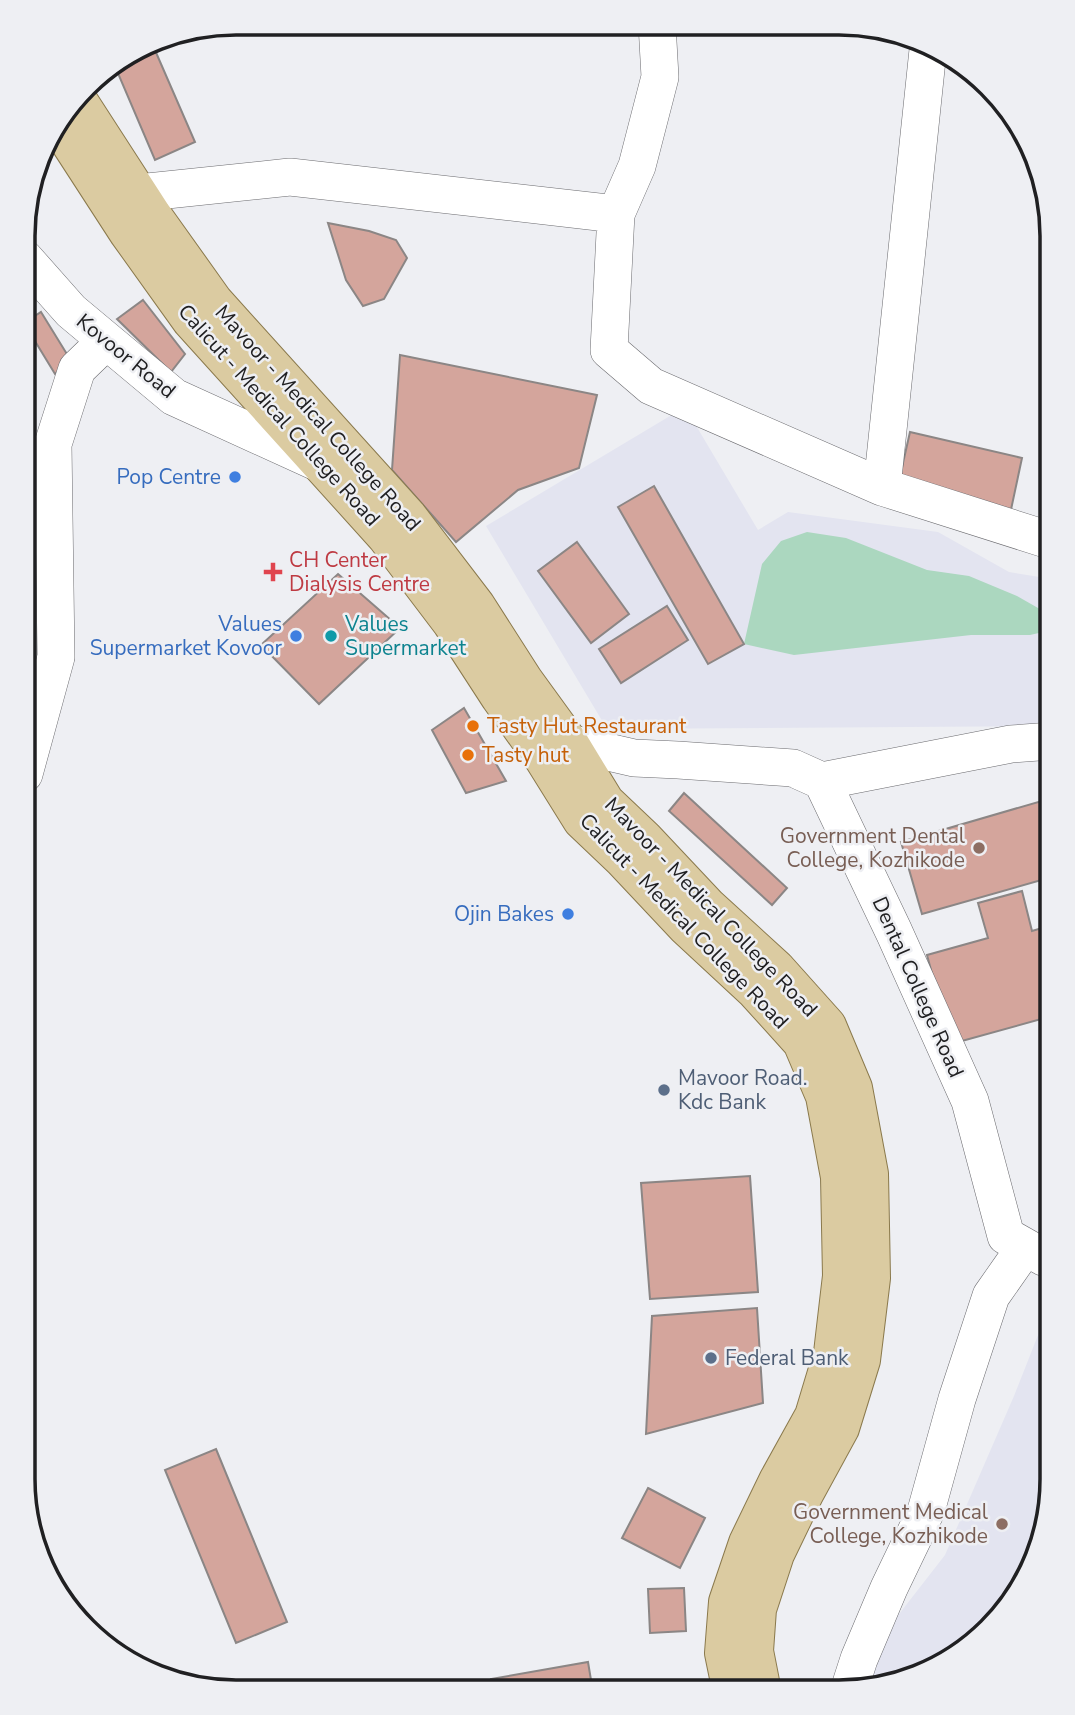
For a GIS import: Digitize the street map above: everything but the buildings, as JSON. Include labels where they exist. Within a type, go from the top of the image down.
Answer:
[{"type":"main road","name":"Mavoor - Medical College Road","points":[[83,108],[214,302],[340,463],[408,517],[476,606],[524,681],[569,743],[604,802],[644,839],[707,906],[776,969],[827,1026],[853,1088],[869,1174],[871,1278],[861,1360],[841,1428],[781,1542],[757,1609],[754,1651],[760,1680]]},
{"type":"main road","name":"Calicut - Medical College Road","points":[[64,133],[128,232],[191,320],[340,463],[386,536],[452,623],[582,820],[755,990],[802,1042],[825,1096],[840,1177],[842,1276],[833,1353],[814,1416],[748,1543],[728,1602],[724,1653],[730,1680]]},
{"type":"street","points":[[658,35],[660,77],[637,166],[616,215],[609,350],[651,386],[882,487],[1040,537]]},
{"type":"street","points":[[882,487],[927,56]]},
{"type":"street","points":[[138,193],[290,177],[616,215]]},
{"type":"street","name":"Kovoor Road","points":[[35,270],[71,311],[174,397],[340,463]]},
{"type":"street","points":[[35,734],[56,657],[53,444],[77,369],[106,341]]},
{"type":"street","points":[[569,743],[634,758],[793,768],[822,781],[1011,744],[1040,742]]},
{"type":"street","name":"Dental College Road","points":[[822,781],[970,1101],[1006,1236],[1037,1251]]},
{"type":"street","points":[[853,1679],[889,1588],[926,1511],[957,1399],[991,1296],[1019,1256],[1037,1251]]},
{"type":"shaded area","points":[[685,407],[758,530],[788,512],[938,532],[1009,572],[1040,577],[1040,726],[607,729],[486,526]]},
{"type":"shaded area","name":"Government Medical College, Kozhikode","points":[[1040,1330],[1040,1492],[1029,1544],[1019,1568],[990,1612],[951,1646],[916,1665],[867,1678],[882,1636],[945,1555]]},
{"type":"green space","points":[[807,532],[846,538],[927,570],[969,576],[1017,596],[1040,609],[1040,633],[971,635],[794,655],[744,644],[762,564],[781,541]]},
{"type":"place","name":"Pop Centre","points":[[235,477]]},
{"type":"place","name":"CH Center Dialysis Centre","points":[[273,572]]},
{"type":"place","name":"Values Supermarket Kovoor","points":[[296,636]]},
{"type":"place","name":"Values Supermarket","points":[[331,636]]},
{"type":"place","name":"Tasty Hut Restaurant","points":[[473,726]]},
{"type":"place","name":"Tasty hut","points":[[468,755]]},
{"type":"place","name":"Government Dental College, Kozhikode","points":[[979,848]]},
{"type":"place","name":"Ojin Bakes","points":[[568,914]]},
{"type":"place","name":"Mavoor Road. Kdc Bank","points":[[664,1090]]},
{"type":"place","name":"Federal Bank","points":[[711,1358]]},
{"type":"place","name":"Government Medical College, Kozhikode","points":[[1002,1524]]}]
